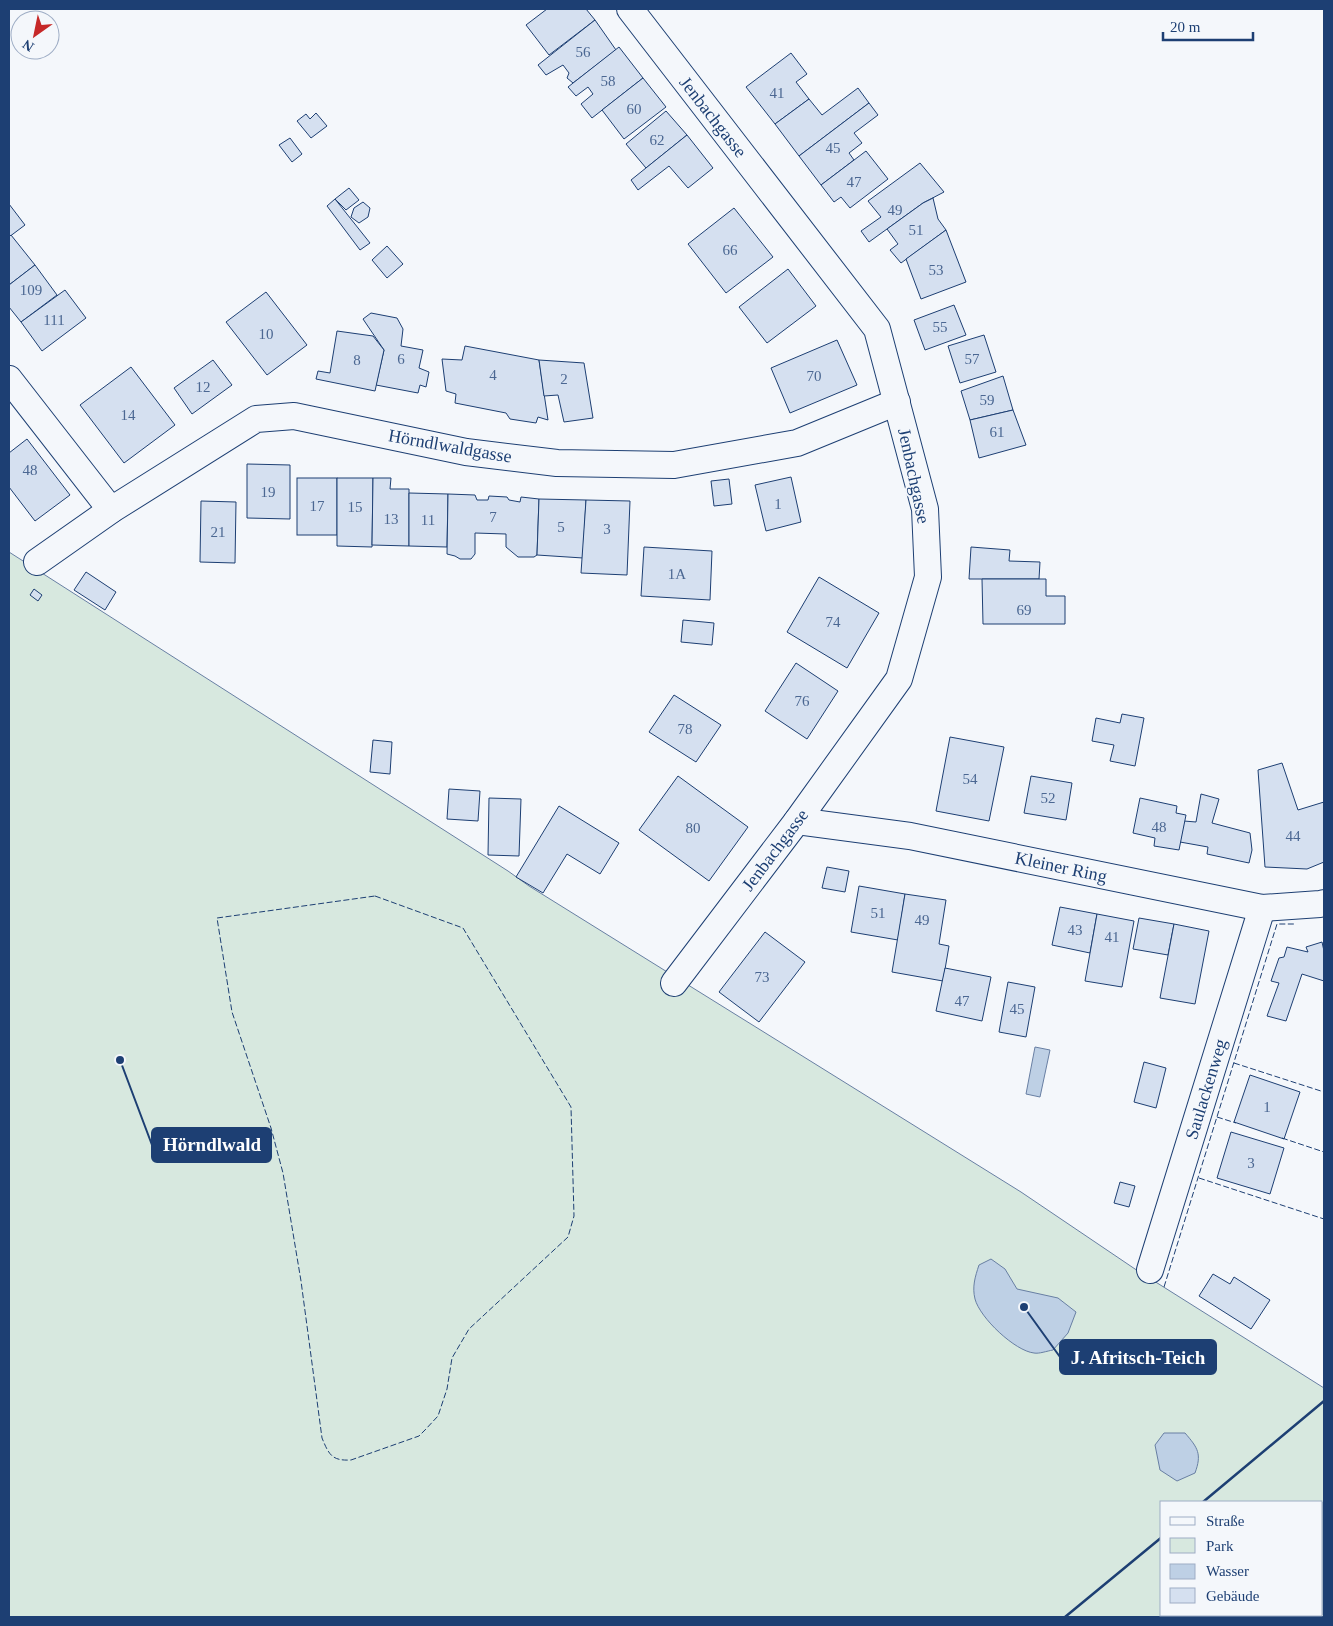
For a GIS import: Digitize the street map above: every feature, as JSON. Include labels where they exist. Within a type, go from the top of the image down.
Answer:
[{"type":"street","name":"Jenbachgasse","points":[[630,9],[877,329],[925,509],[928,577],[899,679],[797,821],[674,983]]},
{"type":"street","points":[[9,379],[112,510]]},
{"type":"street","name":"Hörndlwaldgasse","points":[[37,562],[112,510],[256,419],[294,416],[466,452],[548,462],[674,466],[797,443],[897,402]]},
{"type":"street","name":"Kleiner Ring","points":[[797,821],[910,836],[1262,908],[1324,903]]},
{"type":"street","name":"Saulackenweg","points":[[1150,1270],[1262,908]]},
{"type":"green space","points":[[9,552],[529,886],[1021,1192],[1135,1269],[1324,1388],[1324,1617],[9,1617]]},
{"type":"water","points":[[1035,1047],[1050,1050],[1040,1097],[1026,1094]]},
{"type":"water","points":[[991,1259],[1005,1269],[1017,1289],[1058,1298],[1076,1312],[1068,1333],[1053,1350],[1036,1353],[1026,1351],[1017,1346],[991,1324],[978,1307],[975,1299],[974,1282],[979,1265]]},
{"type":"water","points":[[1164,1433],[1185,1433],[1196,1447],[1198,1461],[1195,1473],[1177,1481],[1160,1470],[1155,1445]]},
{"type":"building","points":[[547,9],[586,9],[595,20],[549,55],[526,25]]},
{"type":"building","points":[[595,20],[616,50],[573,83],[567,78],[569,73],[563,65],[546,75],[538,65]]},
{"type":"building","points":[[619,47],[643,78],[592,118],[581,104],[593,94],[588,87],[576,96],[568,87]]},
{"type":"building","points":[[791,53],[807,74],[796,82],[809,99],[775,124],[746,87]]},
{"type":"building","points":[[643,78],[666,107],[624,139],[602,110]]},
{"type":"building","points":[[858,88],[869,103],[799,156],[775,124],[809,99],[822,115]]},
{"type":"building","points":[[869,103],[878,115],[854,133],[862,143],[849,153],[854,160],[821,185],[799,156]]},
{"type":"building","points":[[666,111],[687,135],[646,168],[626,144]]},
{"type":"building","points":[[316,113],[327,126],[311,138],[297,121],[306,114],[310,119]]},
{"type":"building","points":[[687,135],[713,168],[688,188],[669,166],[638,190],[631,180]]},
{"type":"building","points":[[290,138],[302,154],[292,162],[279,145]]},
{"type":"building","points":[[866,151],[888,179],[850,208],[841,197],[834,202],[821,185]]},
{"type":"building","points":[[920,163],[944,192],[923,203],[869,242],[861,231],[881,217],[868,201]]},
{"type":"building","points":[[349,188],[359,200],[346,210],[335,199]]},
{"type":"building","points":[[933,198],[938,219],[946,230],[901,263],[890,250],[898,244],[887,229]]},
{"type":"building","points":[[335,199],[370,243],[360,250],[327,206]]},
{"type":"building","points":[[363,202],[370,208],[368,217],[359,223],[351,217],[354,208]]},
{"type":"building","points":[[9,204],[25,225],[9,237]]},
{"type":"building","points":[[734,208],[773,257],[726,293],[688,244]]},
{"type":"building","points":[[946,230],[966,282],[921,299],[906,259]]},
{"type":"building","points":[[11,235],[35,265],[9,285],[9,237]]},
{"type":"building","points":[[387,246],[403,264],[387,278],[372,260]]},
{"type":"building","points":[[35,265],[57,295],[21,322],[9,307],[9,285]]},
{"type":"building","points":[[788,269],[816,306],[767,343],[739,307]]},
{"type":"building","points":[[65,290],[86,318],[42,351],[21,322]]},
{"type":"building","points":[[266,292],[307,345],[267,375],[226,322]]},
{"type":"building","points":[[954,305],[966,335],[925,350],[914,320]]},
{"type":"building","points":[[371,313],[397,318],[403,329],[401,346],[423,350],[419,368],[429,372],[426,387],[420,385],[418,393],[376,385],[384,350],[363,319]]},
{"type":"building","points":[[337,331],[373,336],[384,350],[375,391],[316,379],[318,371],[330,373]]},
{"type":"building","points":[[984,335],[996,372],[960,383],[948,346]]},
{"type":"building","points":[[837,340],[857,385],[790,413],[771,368]]},
{"type":"building","points":[[465,346],[539,360],[548,420],[538,417],[536,423],[510,419],[506,413],[455,403],[456,394],[446,391],[442,359],[462,360]]},
{"type":"building","points":[[213,360],[232,385],[192,414],[174,388]]},
{"type":"building","points":[[539,360],[584,363],[593,418],[564,422],[558,395],[544,396]]},
{"type":"building","points":[[131,367],[175,425],[124,463],[80,405]]},
{"type":"building","points":[[1003,376],[1013,410],[970,420],[961,391]]},
{"type":"building","points":[[1013,410],[1026,445],[979,458],[970,420]]},
{"type":"building","points":[[27,439],[70,495],[35,521],[9,487],[9,453]]},
{"type":"building","points":[[247,464],[290,465],[290,519],[247,518]]},
{"type":"building","points":[[791,477],[801,522],[766,531],[755,485]]},
{"type":"building","points":[[297,478],[337,478],[337,535],[297,535]]},
{"type":"building","points":[[337,478],[373,478],[372,547],[337,546]]},
{"type":"building","points":[[373,478],[391,478],[390,489],[409,489],[409,546],[372,545]]},
{"type":"building","points":[[729,479],[732,504],[714,506],[711,481]]},
{"type":"building","points":[[409,493],[448,494],[447,547],[409,546]]},
{"type":"building","points":[[448,494],[475,495],[477,500],[488,500],[489,496],[507,497],[509,500],[520,502],[521,497],[539,499],[537,555],[534,557],[518,557],[506,547],[506,534],[475,533],[475,554],[471,559],[460,559],[447,554]]},
{"type":"building","points":[[539,499],[586,500],[583,558],[537,555]]},
{"type":"building","points":[[586,500],[630,501],[627,575],[581,573]]},
{"type":"building","points":[[201,501],[236,502],[235,563],[200,562]]},
{"type":"building","points":[[644,547],[712,551],[710,600],[641,596]]},
{"type":"building","points":[[971,547],[1010,550],[1009,561],[1040,562],[1039,579],[969,579]]},
{"type":"building","points":[[86,572],[116,592],[105,610],[74,590]]},
{"type":"building","points":[[819,577],[879,613],[847,668],[787,632]]},
{"type":"building","points":[[982,579],[1046,579],[1046,596],[1065,596],[1065,624],[983,624]]},
{"type":"building","points":[[34,589],[42,595],[38,601],[30,595]]},
{"type":"building","points":[[683,620],[714,623],[712,645],[681,642]]},
{"type":"building","points":[[796,663],[838,691],[807,739],[765,711]]},
{"type":"building","points":[[674,695],[721,725],[696,762],[649,732]]},
{"type":"building","points":[[1122,714],[1144,718],[1135,766],[1110,761],[1114,745],[1092,741],[1096,718],[1120,723]]},
{"type":"building","points":[[950,737],[1004,747],[989,821],[936,811]]},
{"type":"building","points":[[373,740],[392,742],[390,774],[370,772]]},
{"type":"building","points":[[1282,763],[1298,810],[1324,802],[1324,862],[1307,869],[1265,867],[1258,770]]},
{"type":"building","points":[[678,776],[748,827],[709,881],[639,830]]},
{"type":"building","points":[[1031,776],[1072,783],[1066,820],[1024,813]]},
{"type":"building","points":[[449,789],[480,791],[478,821],[447,819]]},
{"type":"building","points":[[1201,794],[1219,799],[1212,823],[1250,833],[1252,850],[1249,863],[1207,854],[1208,847],[1180,842],[1184,821],[1196,822]]},
{"type":"building","points":[[489,798],[521,799],[519,856],[488,855]]},
{"type":"building","points":[[1140,798],[1177,806],[1176,813],[1186,815],[1179,850],[1154,846],[1155,838],[1133,833]]},
{"type":"building","points":[[559,806],[619,843],[600,874],[567,854],[543,893],[516,877]]},
{"type":"building","points":[[827,867],[849,871],[845,892],[822,888]]},
{"type":"building","points":[[859,886],[905,894],[898,940],[851,932]]},
{"type":"building","points":[[905,894],[946,900],[939,944],[949,946],[943,981],[892,972]]},
{"type":"building","points":[[1060,907],[1097,914],[1090,953],[1052,945]]},
{"type":"building","points":[[1097,914],[1134,921],[1122,987],[1085,981]]},
{"type":"building","points":[[1139,918],[1174,924],[1168,955],[1133,949]]},
{"type":"building","points":[[1174,924],[1209,931],[1195,1004],[1160,998]]},
{"type":"building","points":[[765,932],[805,962],[759,1022],[719,992]]},
{"type":"building","points":[[1322,942],[1324,951],[1324,981],[1302,974],[1286,1021],[1267,1016],[1279,983],[1271,981],[1279,958],[1284,957],[1287,947],[1308,952],[1306,947]]},
{"type":"building","points":[[945,968],[991,977],[982,1021],[936,1011]]},
{"type":"building","points":[[1008,982],[1035,987],[1026,1037],[999,1032]]},
{"type":"building","points":[[1144,1062],[1166,1068],[1156,1108],[1134,1102]]},
{"type":"building","points":[[1250,1075],[1300,1092],[1284,1139],[1234,1122]]},
{"type":"building","points":[[1231,1132],[1284,1148],[1270,1194],[1217,1178]]},
{"type":"building","points":[[1120,1182],[1135,1186],[1129,1207],[1114,1203]]},
{"type":"building","points":[[1213,1274],[1230,1284],[1234,1277],[1270,1300],[1251,1329],[1199,1296]]},
{"type":"fence","points":[[375,896],[463,928],[571,1107],[574,1216],[568,1237],[469,1329],[452,1358],[447,1389],[438,1416],[425,1430],[419,1436],[351,1460],[345,1460],[332,1456],[322,1438],[301,1281],[283,1173],[271,1128],[232,1012],[217,918],[375,896]]},
{"type":"fence","points":[[1164,1287],[1277,924],[1295,924]]},
{"type":"fence","points":[[1234,1063],[1324,1092]]},
{"type":"fence","points":[[1217,1117],[1236,1123]]},
{"type":"fence","points":[[1282,1138],[1324,1152]]},
{"type":"fence","points":[[1199,1178],[1324,1219]]},
{"type":"wall","points":[[1204,1501],[1324,1401]]},
{"type":"wall","points":[[1065,1617],[1160,1539]]},
{"type":"place","name":"Hörndlwald","points":[[120,1060]]},
{"type":"place","name":"J. Afritsch-Teich","points":[[1024,1307]]}]
